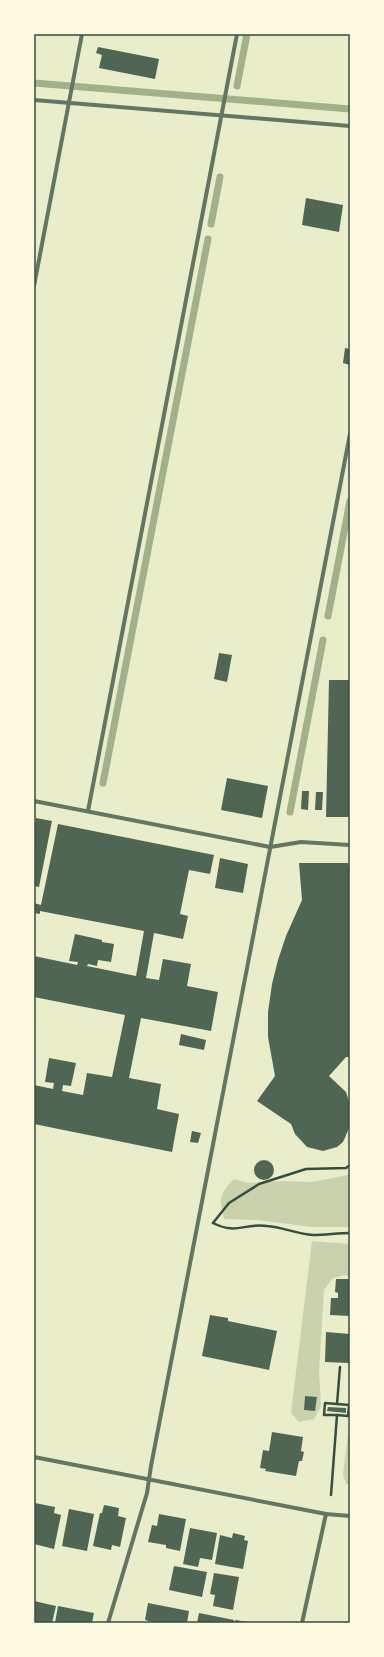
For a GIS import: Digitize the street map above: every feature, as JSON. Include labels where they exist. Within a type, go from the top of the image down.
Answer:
[{"type":"street","points":[[34,286],[82,34]]},
{"type":"street","points":[[88,811],[237,34]]},
{"type":"street","points":[[34,100],[350,126]]},
{"type":"street","points":[[108,1623],[147,1493],[350,434]]},
{"type":"street","points":[[34,802],[88,811],[270,847],[302,842],[350,845]]},
{"type":"street","points":[[34,1457],[326,1514],[350,1516]]},
{"type":"street","points":[[302,1623],[326,1514]]},
{"type":"path","points":[[213,1223],[229,1203],[259,1184],[306,1169],[346,1168],[350,1165]]},
{"type":"path","points":[[198,1222],[213,1223],[224,1229],[241,1230],[251,1225],[262,1225],[312,1235],[350,1232]]},
{"type":"path","points":[[337,1404],[340,1367]]},
{"type":"path","points":[[325,1403],[349,1405],[348,1416],[337,1416],[324,1415],[325,1403]]},
{"type":"path","points":[[331,1495],[337,1416]]},
{"type":"green space","points":[[348,1175],[350,1177],[350,1227],[312,1227],[257,1220],[224,1219],[221,1207],[223,1193],[234,1179],[249,1183],[282,1181],[312,1182]]},
{"type":"green space","points":[[312,1241],[350,1244],[350,1277],[345,1275],[333,1278],[324,1290],[319,1372],[321,1406],[314,1419],[299,1422],[291,1413]]},
{"type":"green space","points":[[350,1419],[350,1484],[346,1484],[343,1474]]},
{"type":"building","points":[[98,47],[159,59],[155,79],[99,68],[102,55],[96,53]]},
{"type":"building","points":[[306,198],[343,205],[339,232],[302,225]]},
{"type":"building","points":[[345,348],[350,349],[350,365],[343,363]]},
{"type":"building","points":[[219,653],[232,655],[227,682],[214,679]]},
{"type":"building","points":[[329,680],[350,680],[350,817],[326,817]]},
{"type":"building","points":[[227,778],[268,786],[262,818],[221,810]]},
{"type":"building","points":[[302,791],[309,791],[308,810],[301,809]]},
{"type":"building","points":[[316,792],[323,792],[322,810],[315,810]]},
{"type":"building","points":[[36,818],[52,821],[39,887],[34,886],[34,830]]},
{"type":"building","points":[[58,824],[214,855],[210,874],[189,870],[180,914],[188,916],[183,939],[154,933],[146,978],[159,980],[163,959],[191,964],[187,986],[218,992],[211,1031],[141,1018],[129,1078],[161,1084],[157,1109],[179,1114],[172,1152],[34,1124],[34,1085],[53,1089],[54,1083],[45,1082],[49,1058],[76,1063],[71,1086],[63,1085],[62,1091],[83,1095],[87,1073],[112,1077],[125,1015],[34,997],[34,956],[77,965],[78,962],[69,961],[75,934],[114,944],[111,962],[98,960],[97,966],[88,964],[87,966],[136,976],[144,931],[40,911],[40,914],[34,913],[34,903],[41,905]]},
{"type":"building","points":[[220,858],[248,864],[243,893],[215,888]]},
{"type":"building","points":[[299,863],[348,863],[350,872],[350,1057],[346,1057],[329,1076],[346,1092],[350,1105],[350,1126],[343,1142],[337,1147],[323,1151],[307,1147],[295,1134],[291,1124],[257,1101],[275,1076],[268,1037],[268,1012],[272,984],[278,960],[286,936],[302,900]]},
{"type":"building","points":[[181,1034],[206,1040],[204,1050],[179,1045]]},
{"type":"building","points":[[192,1131],[201,1133],[198,1143],[190,1142]]},
{"type":"building","points":[[260,1160],[268,1160],[274,1166],[274,1174],[268,1180],[260,1180],[254,1174],[254,1166]]},
{"type":"building","points":[[336,1279],[350,1279],[350,1316],[330,1315],[331,1298],[338,1298],[338,1293],[335,1292]]},
{"type":"building","points":[[210,1315],[228,1318],[228,1321],[277,1331],[269,1370],[202,1356]]},
{"type":"building","points":[[326,1332],[350,1334],[350,1363],[325,1362]]},
{"type":"building","points":[[305,1396],[317,1397],[315,1411],[304,1410]]},
{"type":"building","points":[[328,1407],[346,1408],[346,1413],[327,1411]]},
{"type":"building","points":[[272,1432],[303,1437],[301,1451],[304,1452],[302,1461],[299,1461],[296,1476],[265,1471],[266,1469],[260,1468],[263,1450],[269,1451]]},
{"type":"building","points":[[35,1503],[55,1507],[54,1513],[61,1515],[54,1549],[34,1544]]},
{"type":"building","points":[[104,1505],[119,1508],[118,1516],[126,1518],[120,1547],[112,1545],[111,1550],[93,1546],[100,1513],[102,1513]]},
{"type":"building","points":[[69,1509],[94,1514],[87,1551],[62,1546]]},
{"type":"building","points":[[159,1514],[186,1519],[180,1551],[166,1548],[166,1545],[148,1542],[152,1525],[157,1526]]},
{"type":"building","points":[[190,1528],[217,1533],[212,1560],[200,1558],[198,1567],[183,1564]]},
{"type":"building","points":[[233,1533],[245,1536],[244,1540],[248,1541],[243,1569],[215,1564],[220,1535],[232,1538]]},
{"type":"building","points":[[174,1566],[207,1572],[202,1597],[169,1590]]},
{"type":"building","points":[[214,1573],[239,1577],[233,1610],[213,1606],[215,1595],[210,1594]]},
{"type":"building","points":[[34,1601],[56,1606],[52,1623],[34,1623]]},
{"type":"building","points":[[148,1603],[189,1611],[187,1623],[155,1623],[145,1620]]},
{"type":"building","points":[[58,1606],[94,1613],[92,1623],[55,1623]]},
{"type":"building","points":[[199,1613],[234,1620],[233,1623],[197,1623]]},
{"type":"building","points":[[235,1620],[249,1622],[249,1623],[235,1623]]},
{"type":"waterway","points":[[237,86],[247,34]]},
{"type":"waterway","points":[[34,83],[350,109]]},
{"type":"waterway","points":[[211,224],[220,177]]},
{"type":"waterway","points":[[103,783],[208,239]]},
{"type":"waterway","points":[[328,616],[350,501]]},
{"type":"waterway","points":[[290,812],[323,640]]}]
